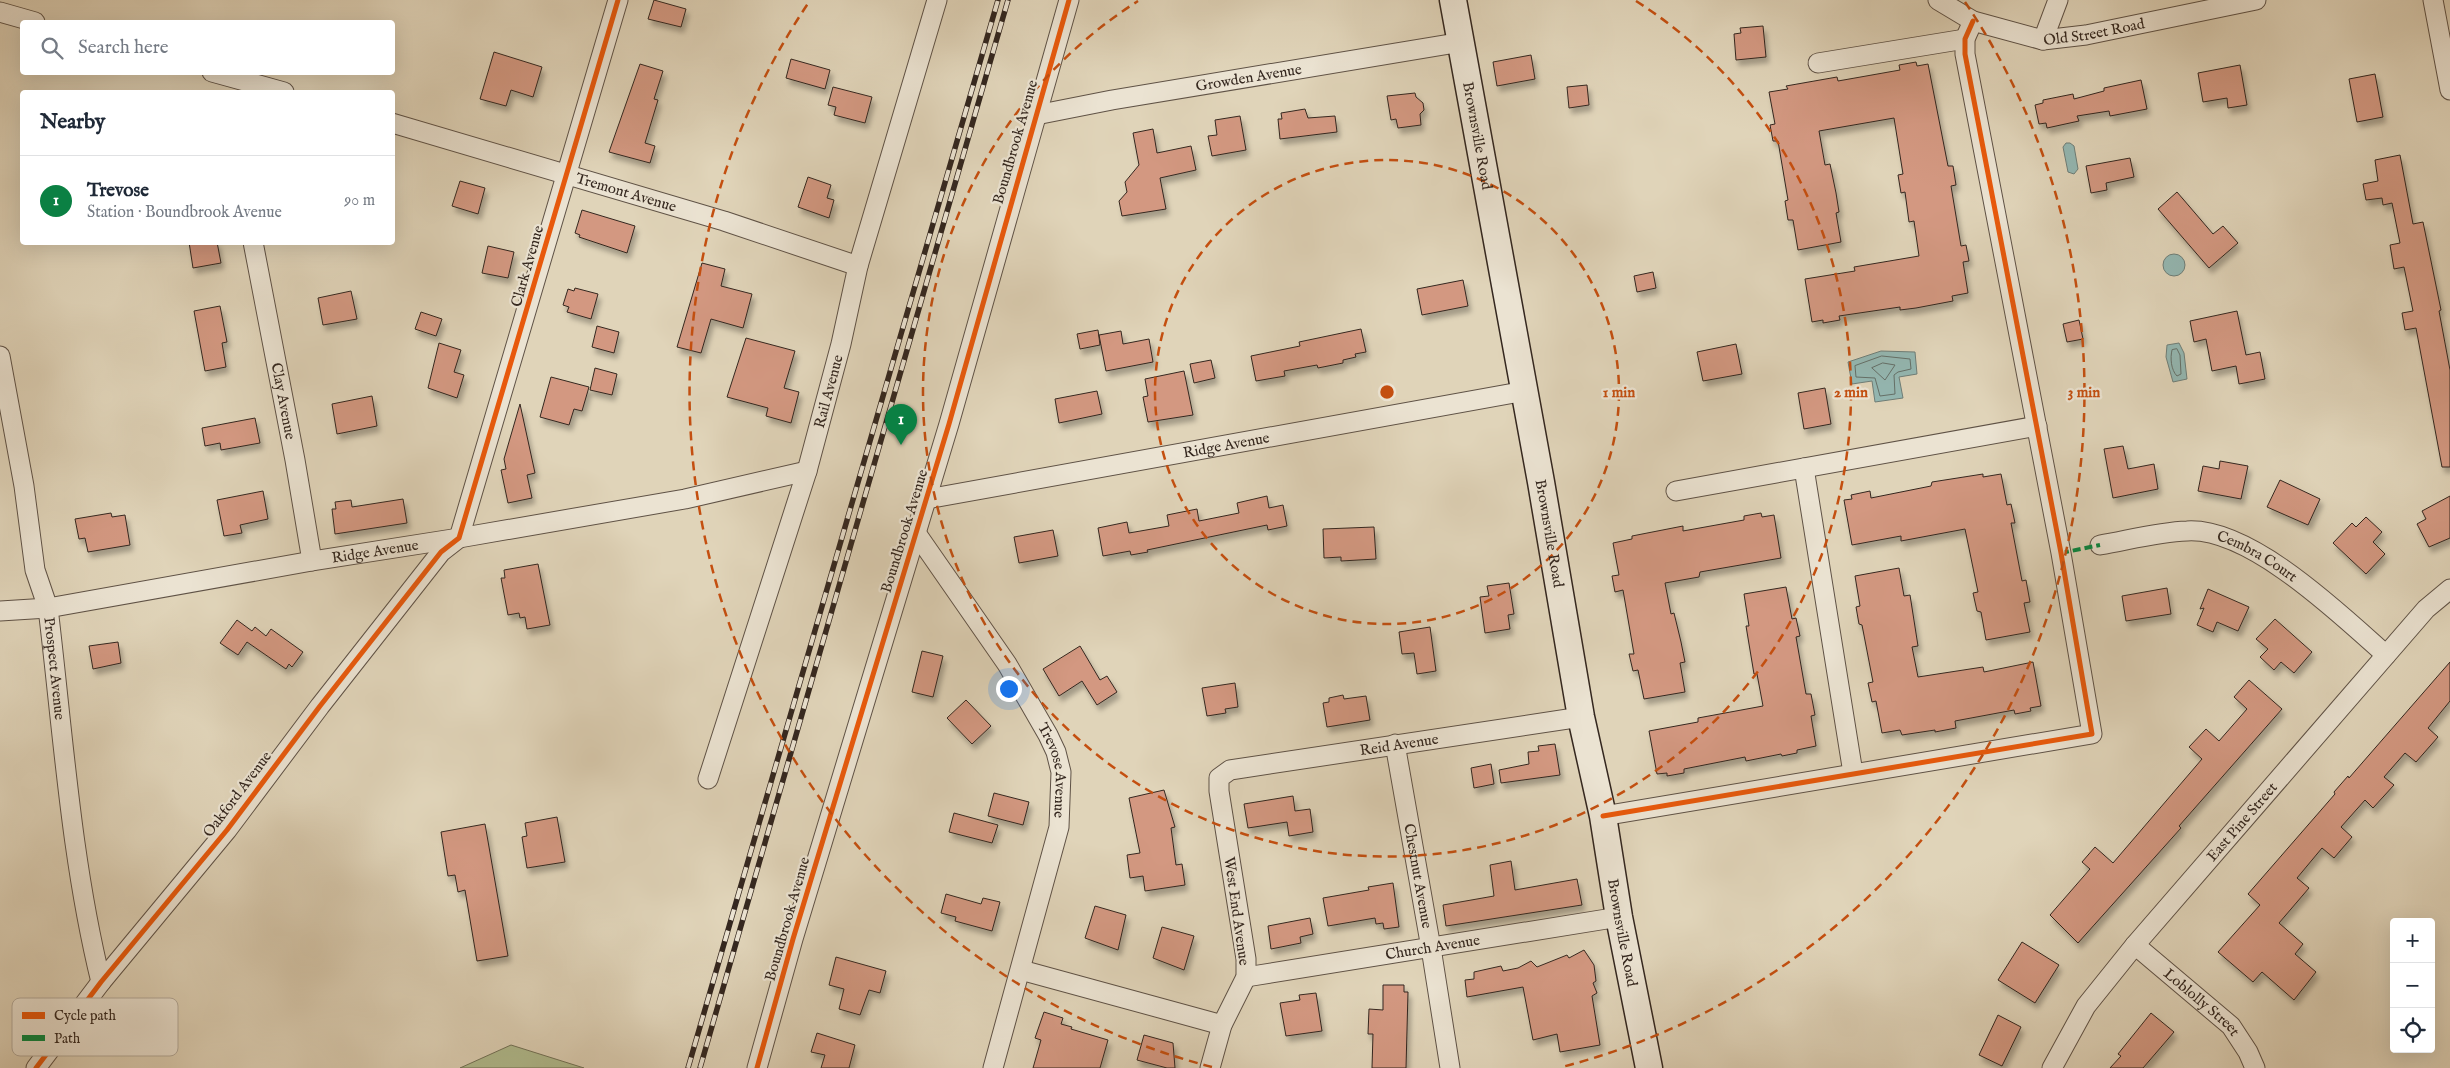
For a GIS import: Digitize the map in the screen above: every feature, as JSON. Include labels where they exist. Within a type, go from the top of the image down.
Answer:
[{"type":"street","name":"Clark Avenue","points":[[460,538],[618,0]]},
{"type":"street","name":"Rail Avenue","points":[[708,779],[806,471],[841,344],[858,266],[937,0]]},
{"type":"street","name":"Boundbrook Avenue","points":[[757,1068],[793,939],[927,499],[1069,0]]},
{"type":"street","name":"Brownsville Road","points":[[1454,0],[1525,391],[1581,717],[1603,816],[1619,917],[1650,1068]]},
{"type":"street","name":"Old Street Road","points":[[1938,0],[1973,21],[2044,40],[2086,35],[2172,15],[2256,0]]},
{"type":"street","points":[[2044,40],[2058,0]]},
{"type":"street","points":[[2433,0],[2450,90]]},
{"type":"street","points":[[0,12],[29,20]]},
{"type":"street","points":[[1603,816],[2092,734],[2037,426],[1965,54],[1965,39],[1973,21]]},
{"type":"street","points":[[1818,63],[1965,39]]},
{"type":"street","name":"Growden Avenue","points":[[1036,115],[1112,100],[1462,42]]},
{"type":"street","points":[[222,80],[274,90]]},
{"type":"street","name":"Tremont Avenue","points":[[395,124],[566,176],[724,221],[858,266]]},
{"type":"street","name":"Clay Avenue","points":[[254,245],[295,460],[312,561]]},
{"type":"street","name":"Prospect Avenue","points":[[0,356],[24,486],[35,570],[48,608],[77,860],[86,921],[101,982]]},
{"type":"street","name":"Ridge Avenue","points":[[927,499],[1525,391]]},
{"type":"street","points":[[1676,491],[2037,426]]},
{"type":"street","points":[[1804,468],[1853,773]]},
{"type":"street","name":"Ridge Avenue","points":[[0,612],[14,609],[48,608],[312,561],[685,500],[806,471]]},
{"type":"street","name":"Cembra Court","points":[[2100,545],[2187,531],[2204,532],[2235,542],[2259,554],[2302,583],[2386,655]]},
{"type":"street","name":"Trevose Avenue","points":[[916,533],[1007,664],[1056,752],[1061,772],[1059,827],[993,1068]]},
{"type":"street","name":"Oakford Avenue","points":[[89,998],[227,830],[314,713],[441,552],[460,538]]},
{"type":"street","name":"East Pine Street","points":[[2052,1068],[2086,1006],[2135,946],[2426,609],[2450,589]]},
{"type":"street","name":"Reid Avenue","points":[[1219,778],[1230,770],[1581,717]]},
{"type":"street","name":"Chestnut Avenue","points":[[1395,744],[1450,1068]]},
{"type":"street","name":"West End Avenue","points":[[1210,1068],[1222,1025],[1246,977],[1246,959],[1219,791],[1219,778]]},
{"type":"street","name":"Church Avenue","points":[[1246,977],[1619,917]]},
{"type":"street","name":"Loblolly Street","points":[[2135,946],[2230,1026],[2248,1052],[2255,1068]]},
{"type":"street","points":[[1021,970],[1222,1025]]},
{"type":"street","name":"Oakford Avenue","points":[[36,1068],[45,1056]]},
{"type":"green space","points":[[511,1045],[584,1068],[460,1068]]},
{"type":"water","points":[[2066,143],[2074,146],[2078,169],[2074,174],[2068,172],[2063,147]]},
{"type":"water","points":[[2174,254],[2182,257],[2185,265],[2182,273],[2174,276],[2166,273],[2163,265],[2166,257]]},
{"type":"water","points":[[2179,343],[2184,353],[2187,379],[2173,382],[2166,357],[2167,345]]},
{"type":"water","points":[[1881,351],[1915,352],[1917,374],[1899,377],[1903,398],[1875,402],[1872,381],[1852,384],[1848,362]]},
{"type":"building","points":[[654,0],[686,9],[681,27],[648,19]]},
{"type":"building","points":[[1763,26],[1766,57],[1736,60],[1734,34],[1741,33],[1740,28]]},
{"type":"building","points":[[494,52],[542,67],[533,97],[511,90],[506,106],[480,99]]},
{"type":"building","points":[[1531,55],[1535,79],[1497,86],[1493,62]]},
{"type":"building","points":[[791,59],[830,70],[825,89],[786,78]]},
{"type":"building","points":[[1916,62],[1917,66],[1928,64],[1948,166],[1953,166],[1956,185],[1951,186],[1961,246],[1966,245],[1969,261],[1963,262],[1968,293],[1952,296],[1953,301],[1916,308],[1900,310],[1900,307],[1839,316],[1840,320],[1823,323],[1823,320],[1812,322],[1805,279],[1855,271],[1854,267],[1919,256],[1914,221],[1909,222],[1905,192],[1901,193],[1898,175],[1903,174],[1894,118],[1819,131],[1825,165],[1830,164],[1836,193],[1839,212],[1836,213],[1841,242],[1798,250],[1793,220],[1788,220],[1785,201],[1788,200],[1778,141],[1773,141],[1770,125],[1775,124],[1769,92],[1788,89],[1786,86],[1837,77],[1838,81],[1900,70],[1899,65]]},
{"type":"building","points":[[640,64],[663,71],[654,99],[658,100],[645,143],[655,146],[650,163],[609,152]]},
{"type":"building","points":[[2240,65],[2247,105],[2228,108],[2227,98],[2203,102],[2198,73]]},
{"type":"building","points":[[2375,74],[2383,117],[2357,122],[2349,79]]},
{"type":"building","points":[[2141,80],[2147,109],[2110,116],[2109,111],[2077,116],[2079,121],[2047,128],[2046,123],[2039,124],[2035,105],[2043,103],[2043,100],[2073,94],[2074,99],[2104,91],[2104,88]]},
{"type":"building","points":[[1587,85],[1589,105],[1569,108],[1567,87]]},
{"type":"building","points":[[833,87],[872,97],[865,123],[834,115],[836,107],[828,105]]},
{"type":"building","points":[[1415,93],[1416,97],[1423,103],[1424,110],[1420,114],[1421,125],[1398,128],[1396,119],[1391,120],[1387,96]]},
{"type":"building","points":[[1305,109],[1308,118],[1335,116],[1337,132],[1280,139],[1278,119],[1282,119],[1281,113]]},
{"type":"building","points":[[1240,116],[1246,150],[1212,156],[1208,136],[1217,135],[1215,120]]},
{"type":"building","points":[[1153,129],[1157,153],[1191,146],[1196,170],[1160,178],[1166,209],[1122,216],[1119,201],[1127,192],[1125,182],[1139,165],[1133,133]]},
{"type":"building","points":[[2400,155],[2413,224],[2423,222],[2441,310],[2439,311],[2450,370],[2450,467],[2442,467],[2416,328],[2405,330],[2402,313],[2413,311],[2404,267],[2394,269],[2390,245],[2400,243],[2392,203],[2383,205],[2382,198],[2366,200],[2363,184],[2378,181],[2375,160]]},
{"type":"building","points":[[2130,158],[2134,177],[2106,183],[2107,190],[2091,193],[2086,166]]},
{"type":"building","points":[[808,177],[831,185],[827,198],[834,200],[829,218],[798,207]]},
{"type":"building","points":[[460,181],[485,188],[478,214],[452,206]]},
{"type":"building","points":[[2177,192],[2213,234],[2223,226],[2238,243],[2209,268],[2158,209]]},
{"type":"building","points":[[582,210],[635,226],[627,253],[579,237],[580,235],[575,233]]},
{"type":"building","points":[[189,245],[218,245],[221,263],[193,268]]},
{"type":"building","points":[[488,246],[514,252],[508,278],[482,273]]},
{"type":"building","points":[[702,263],[725,269],[721,286],[752,294],[743,328],[711,319],[701,353],[677,347]]},
{"type":"building","points":[[1653,272],[1656,288],[1637,292],[1634,276]]},
{"type":"building","points":[[1463,280],[1468,306],[1422,315],[1417,289]]},
{"type":"building","points":[[575,288],[598,294],[591,319],[567,312],[569,307],[563,305],[568,289],[574,291]]},
{"type":"building","points":[[351,291],[357,319],[323,325],[318,298]]},
{"type":"building","points":[[220,306],[227,342],[222,343],[226,367],[205,371],[194,311]]},
{"type":"building","points":[[2237,311],[2246,355],[2260,352],[2265,379],[2239,384],[2236,366],[2212,371],[2206,339],[2194,342],[2190,321]]},
{"type":"building","points":[[421,312],[442,319],[436,336],[415,329]]},
{"type":"building","points":[[2079,320],[2083,339],[2067,342],[2063,324]]},
{"type":"building","points":[[597,326],[619,332],[614,353],[592,347]]},
{"type":"building","points":[[1361,329],[1366,352],[1355,354],[1356,357],[1343,360],[1343,363],[1318,368],[1317,365],[1284,371],[1285,376],[1256,381],[1251,356],[1300,346],[1299,342]]},
{"type":"building","points":[[1098,330],[1100,345],[1080,349],[1077,334]]},
{"type":"building","points":[[1121,331],[1123,344],[1149,339],[1153,362],[1106,371],[1099,335]]},
{"type":"building","points":[[746,338],[795,351],[784,388],[799,392],[791,423],[766,416],[768,408],[727,397]]},
{"type":"building","points":[[439,343],[461,350],[454,372],[464,375],[457,398],[428,388]]},
{"type":"building","points":[[1736,344],[1742,374],[1703,381],[1697,352]]},
{"type":"building","points":[[1211,360],[1215,378],[1194,383],[1190,364]]},
{"type":"building","points":[[595,368],[617,374],[612,395],[590,390]]},
{"type":"building","points":[[1184,371],[1193,415],[1148,422],[1143,397],[1148,396],[1145,379]]},
{"type":"building","points":[[551,377],[589,387],[582,411],[574,409],[569,425],[540,417]]},
{"type":"building","points":[[1825,388],[1831,424],[1804,429],[1798,393]]},
{"type":"building","points":[[1097,391],[1102,414],[1059,423],[1055,399]]},
{"type":"building","points":[[372,396],[377,426],[337,434],[332,404]]},
{"type":"building","points":[[520,404],[535,473],[527,475],[532,498],[508,503],[501,470],[506,469],[504,459]]},
{"type":"building","points":[[255,418],[260,443],[221,450],[220,443],[205,446],[202,428]]},
{"type":"building","points":[[2123,446],[2128,469],[2154,464],[2158,489],[2113,498],[2104,449]]},
{"type":"building","points":[[2220,461],[2248,466],[2241,499],[2198,491],[2203,466],[2219,469]]},
{"type":"building","points":[[1983,474],[1983,477],[2001,474],[2007,505],[2011,504],[2015,523],[2011,523],[2022,581],[2026,580],[2030,602],[2024,603],[2030,632],[1986,640],[1981,612],[1977,611],[1973,593],[1978,592],[1965,529],[1901,541],[1901,536],[1852,545],[1844,500],[1852,499],[1851,495],[1870,491],[1871,498],[1931,486],[1932,482]]},
{"type":"building","points":[[2280,480],[2320,499],[2308,525],[2267,507]]},
{"type":"building","points":[[263,491],[268,519],[240,525],[242,533],[224,536],[217,500]]},
{"type":"building","points":[[1267,496],[1269,508],[1283,505],[1287,526],[1268,530],[1267,525],[1147,550],[1148,552],[1131,555],[1130,551],[1103,556],[1098,528],[1127,522],[1129,533],[1169,526],[1167,515],[1197,509],[1199,521],[1239,513],[1237,503]]},
{"type":"building","points":[[2450,496],[2450,538],[2429,547],[2417,524],[2426,519],[2422,511]]},
{"type":"building","points":[[403,499],[407,523],[335,534],[332,509],[336,509],[335,502],[351,500],[352,507]]},
{"type":"building","points":[[111,513],[112,517],[125,515],[130,545],[88,552],[85,538],[79,539],[75,519]]},
{"type":"building","points":[[1761,513],[1762,517],[1774,515],[1781,558],[1700,572],[1699,577],[1665,583],[1671,614],[1674,613],[1685,662],[1680,663],[1685,692],[1644,699],[1638,670],[1633,671],[1629,654],[1634,654],[1623,590],[1615,592],[1612,576],[1619,575],[1613,543],[1632,539],[1632,536],[1683,526],[1683,531],[1744,520],[1744,516]]},
{"type":"building","points":[[2366,517],[2382,532],[2373,542],[2385,554],[2366,574],[2333,543],[2352,523],[2356,527]]},
{"type":"building","points":[[1374,527],[1376,559],[1341,561],[1341,557],[1324,558],[1323,529]]},
{"type":"building","points":[[1053,530],[1058,556],[1019,563],[1014,537]]},
{"type":"building","points":[[538,564],[550,625],[527,629],[525,617],[520,618],[519,613],[508,615],[501,578],[505,578],[504,570]]},
{"type":"building","points":[[1899,568],[1904,596],[1910,595],[1918,646],[1912,647],[1918,677],[1983,667],[1984,672],[2033,662],[2041,706],[2030,708],[2031,711],[2015,714],[2014,710],[1955,721],[1956,728],[1935,732],[1935,730],[1902,735],[1900,730],[1882,733],[1876,701],[1872,702],[1868,683],[1873,682],[1862,625],[1859,624],[1856,607],[1860,606],[1855,576]]},
{"type":"building","points":[[1509,583],[1514,614],[1508,615],[1510,629],[1485,633],[1480,597],[1489,596],[1487,586]]},
{"type":"building","points":[[1786,587],[1792,619],[1796,618],[1800,636],[1796,637],[1806,694],[1811,694],[1815,715],[1811,716],[1816,746],[1797,750],[1797,753],[1782,756],[1781,754],[1746,761],[1745,757],[1684,769],[1684,773],[1667,776],[1667,773],[1657,774],[1649,731],[1698,722],[1698,718],[1763,706],[1757,674],[1754,674],[1746,626],[1749,626],[1744,594]]},
{"type":"building","points":[[2167,588],[2171,614],[2126,621],[2122,596]]},
{"type":"building","points":[[2208,589],[2249,607],[2238,631],[2217,622],[2213,632],[2197,625],[2204,608],[2200,609]]},
{"type":"building","points":[[2275,619],[2312,652],[2294,673],[2281,662],[2274,670],[2260,657],[2268,649],[2256,639]]},
{"type":"building","points":[[237,620],[252,631],[255,627],[266,636],[271,629],[303,652],[292,667],[289,664],[286,669],[247,642],[238,655],[220,643]]},
{"type":"building","points":[[1430,627],[1436,671],[1417,674],[1414,653],[1402,654],[1399,632]]},
{"type":"building","points":[[118,642],[121,663],[93,669],[89,646]]},
{"type":"building","points":[[1080,646],[1100,680],[1107,676],[1117,692],[1097,705],[1082,681],[1059,696],[1043,669]]},
{"type":"building","points":[[922,651],[943,656],[933,697],[912,692]]},
{"type":"building","points":[[2450,662],[2450,701],[2428,728],[2438,737],[2416,762],[2405,753],[2384,777],[2394,785],[2373,808],[2365,800],[2341,827],[2352,837],[2334,858],[2322,848],[2297,878],[2309,888],[2279,923],[2303,944],[2295,954],[2316,972],[2294,1000],[2262,972],[2253,982],[2218,952],[2260,905],[2248,894],[2335,794],[2334,792],[2348,776],[2349,778]]},
{"type":"building","points":[[2249,680],[2282,709],[2179,826],[2181,828],[2078,943],[2050,915],[2090,869],[2082,862],[2095,847],[2113,863],[2202,759],[2189,747],[2206,729],[2219,741],[2247,709],[2234,697]]},
{"type":"building","points":[[1235,683],[1238,707],[1225,709],[1226,713],[1207,716],[1202,688]]},
{"type":"building","points":[[1343,695],[1344,699],[1366,696],[1370,720],[1327,727],[1323,703],[1329,702],[1329,698]]},
{"type":"building","points":[[966,700],[991,726],[972,744],[947,718]]},
{"type":"building","points":[[1555,744],[1560,775],[1501,783],[1499,770],[1529,764],[1528,752],[1539,751],[1538,746]]},
{"type":"building","points":[[1491,764],[1494,784],[1474,788],[1471,768]]},
{"type":"building","points":[[1164,790],[1175,827],[1171,828],[1176,865],[1182,864],[1185,885],[1145,891],[1143,876],[1130,878],[1127,855],[1140,853],[1129,798]]},
{"type":"building","points":[[994,793],[1029,802],[1023,825],[988,816]]},
{"type":"building","points":[[1293,796],[1295,811],[1310,809],[1313,832],[1289,836],[1287,822],[1248,828],[1244,804]]},
{"type":"building","points":[[954,813],[998,825],[992,843],[949,832]]},
{"type":"building","points":[[557,817],[565,862],[527,868],[522,837],[527,836],[525,823]]},
{"type":"building","points":[[485,824],[508,956],[477,961],[465,890],[458,892],[455,875],[448,876],[441,832]]},
{"type":"building","points":[[1511,861],[1515,890],[1577,879],[1582,905],[1446,926],[1443,905],[1494,896],[1490,865]]},
{"type":"building","points":[[1393,883],[1399,927],[1384,929],[1383,923],[1376,924],[1375,918],[1328,926],[1323,898],[1369,890],[1368,887]]},
{"type":"building","points":[[946,894],[981,904],[983,898],[1000,902],[992,931],[955,921],[956,917],[941,913]]},
{"type":"building","points":[[1095,906],[1126,915],[1118,950],[1085,938]]},
{"type":"building","points":[[1310,918],[1313,934],[1300,937],[1301,943],[1271,949],[1268,926]]},
{"type":"building","points":[[1162,927],[1194,936],[1184,970],[1153,958]]},
{"type":"building","points":[[2022,942],[2059,965],[2035,1003],[1998,980]]},
{"type":"building","points":[[1584,950],[1594,965],[1596,981],[1593,983],[1597,993],[1592,996],[1600,1045],[1560,1052],[1557,1034],[1533,1040],[1523,987],[1467,997],[1465,980],[1474,979],[1474,972],[1501,966],[1503,971],[1518,968],[1531,961],[1537,967],[1567,955],[1569,958]]},
{"type":"building","points":[[836,957],[886,971],[880,993],[869,990],[860,1015],[839,1009],[844,989],[829,985]]},
{"type":"building","points":[[1383,985],[1404,985],[1404,992],[1408,992],[1406,1068],[1372,1068],[1373,1034],[1368,1034],[1369,1009],[1383,1010]]},
{"type":"building","points":[[1316,993],[1322,1031],[1286,1036],[1280,1003],[1300,1000],[1299,995]]},
{"type":"building","points":[[1044,1012],[1063,1018],[1061,1024],[1072,1027],[1071,1029],[1108,1040],[1100,1068],[1033,1068],[1041,1040],[1035,1038]]},
{"type":"building","points":[[2151,1013],[2174,1032],[2143,1068],[2110,1068],[2121,1056],[2118,1054]]},
{"type":"building","points":[[1998,1015],[2021,1027],[2002,1066],[1979,1055]]},
{"type":"building","points":[[817,1033],[855,1045],[849,1068],[821,1068],[825,1055],[811,1052]]},
{"type":"building","points":[[1144,1035],[1173,1043],[1175,1068],[1167,1068],[1137,1060]]},
{"type":"railway","points":[[688,1068],[998,0]]},
{"type":"railway","points":[[700,1068],[1008,0]]},
{"type":"marked path","points":[[2061,553],[2100,545]]},
{"type":"cycle path","points":[[89,998],[227,830],[320,706],[441,552],[459,538],[618,0]]},
{"type":"cycle path","points":[[757,1068],[793,939],[949,424],[1069,0]]},
{"type":"cycle path","points":[[1603,816],[2092,734],[2061,553],[1965,54],[1965,39],[1973,21]]},
{"type":"cycle path","points":[[36,1068],[45,1056]]},
{"type":"place","name":"Trevose","points":[[901,445]]}]
